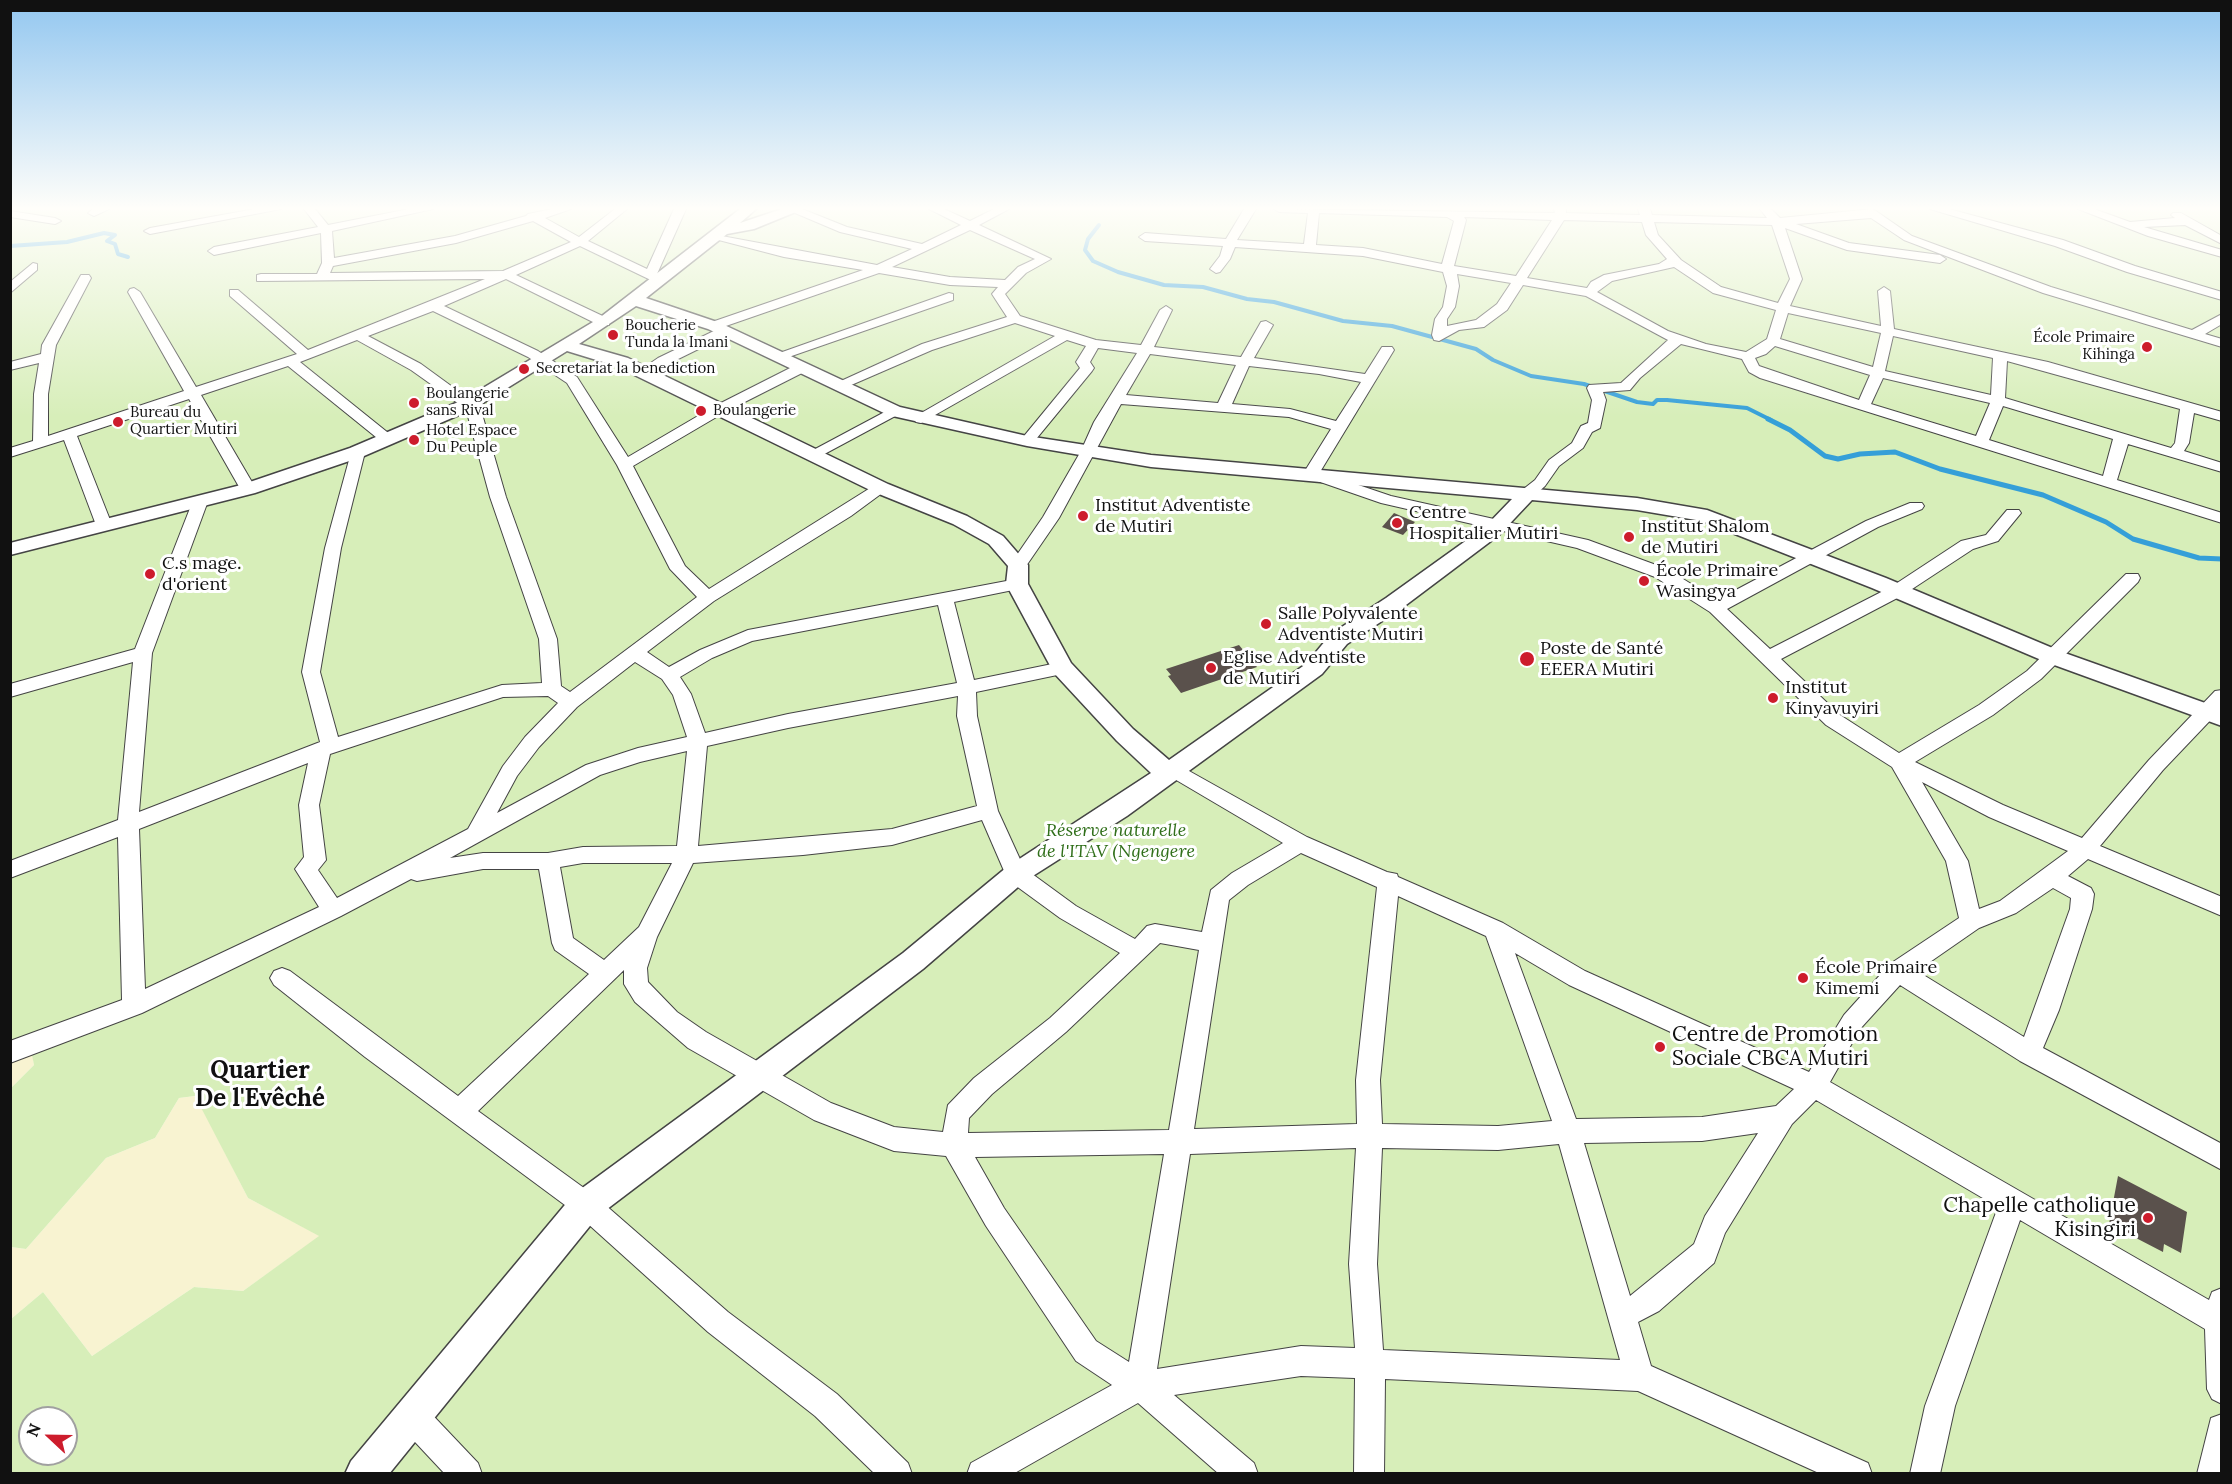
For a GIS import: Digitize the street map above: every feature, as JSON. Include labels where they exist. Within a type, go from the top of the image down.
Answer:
[{"type":"street","points":[[10,289],[21,278]]},
{"type":"street","points":[[40,444],[41,394],[49,345],[85,278]]},
{"type":"street","points":[[10,453],[290,361],[359,336],[499,278]]},
{"type":"street","points":[[514,278],[604,322]]},
{"type":"street","points":[[10,549],[249,489],[357,452],[469,404],[604,322],[655,278]]},
{"type":"street","points":[[644,374],[719,329],[854,278]]},
{"type":"street","points":[[935,278],[1007,284]]},
{"type":"street","points":[[1013,278],[998,294],[1015,319],[1064,336],[1094,344],[1319,370],[1368,379]]},
{"type":"street","points":[[1452,278],[1454,286],[1449,307],[1441,319],[1439,336],[1456,326],[1479,324],[1492,316],[1502,307],[1519,280]]},
{"type":"street","points":[[1508,278],[1590,293],[1674,338],[1747,356],[1761,351],[1773,341],[1782,307],[1796,278]]},
{"type":"street","points":[[1590,293],[1595,285],[1608,278]]},
{"type":"street","points":[[1701,278],[1718,290],[1755,302],[2043,364],[2222,417]]},
{"type":"street","points":[[2016,278],[2047,290],[2222,343]]},
{"type":"street","points":[[2163,278],[2222,296]]},
{"type":"street","points":[[1863,406],[1878,373],[1887,330],[1884,291]]},
{"type":"street","points":[[134,292],[249,489]]},
{"type":"street","points":[[234,294],[306,355]]},
{"type":"street","points":[[778,356],[949,297]]},
{"type":"street","points":[[632,299],[719,329],[894,411],[921,419],[1027,441],[1151,461],[1636,504],[1707,516],[1814,557],[2054,657],[2216,709],[2156,765],[2085,849],[2052,877],[2008,907],[1971,922],[1898,971],[1852,1022],[1814,1086],[1783,1116],[1715,1225],[1704,1253],[1649,1301],[1635,1309],[1622,1312]]},
{"type":"street","points":[[434,306],[544,360],[572,380],[625,465],[678,569],[708,597]]},
{"type":"street","points":[[669,675],[706,654],[748,636],[945,600],[1018,575],[1166,310]]},
{"type":"street","points":[[2193,335],[2222,318]]},
{"type":"street","points":[[837,386],[927,347],[1015,319]]},
{"type":"street","points":[[1223,408],[1244,363],[1266,326]]},
{"type":"street","points":[[359,336],[416,367],[473,407],[502,508],[548,639],[552,689]]},
{"type":"street","points":[[921,419],[1064,336]]},
{"type":"street","points":[[364,1473],[586,1205],[762,1076],[959,925],[1016,874],[1118,809],[1314,669],[1328,650],[1346,634],[1472,548],[1500,524],[1540,483],[1554,463],[1578,445],[1586,429],[1595,425],[1599,400],[1594,388],[1625,387],[1635,375],[1676,342],[1674,338]]},
{"type":"street","points":[[1773,341],[1878,373],[1998,401],[2222,468]]},
{"type":"street","points":[[1027,441],[1087,368],[1083,362],[1094,344]]},
{"type":"street","points":[[566,346],[622,362],[881,488],[960,520],[996,540],[1018,575],[1062,668],[1125,735],[1170,771],[1300,843],[1389,880],[1495,930],[1577,978],[1814,1086],[2013,1203],[2221,1315],[2222,1389]]},
{"type":"street","points":[[1311,474],[1338,426],[1387,350]]},
{"type":"street","points":[[1981,443],[1998,401],[2000,355]]},
{"type":"street","points":[[10,366],[49,356]]},
{"type":"street","points":[[1747,356],[1754,369],[1765,375],[2222,518]]},
{"type":"street","points":[[290,361],[387,439]]},
{"type":"street","points":[[625,465],[720,409],[801,368]]},
{"type":"street","points":[[1117,399],[1290,413],[1338,426]]},
{"type":"street","points":[[2175,453],[2182,443],[2188,406]]},
{"type":"street","points":[[812,455],[894,411]]},
{"type":"street","points":[[69,434],[104,525]]},
{"type":"street","points":[[2109,482],[2112,465],[2120,448],[2121,436]]},
{"type":"street","points":[[333,910],[306,868],[315,860],[309,805],[326,748],[311,672],[333,548],[357,452]]},
{"type":"street","points":[[1311,474],[1387,500],[1582,544],[1622,557],[1671,578],[1716,608],[1770,657],[1833,720],[1899,762],[1996,811],[2222,907]]},
{"type":"street","points":[[475,835],[510,771],[532,742],[570,702],[708,597],[845,513],[881,488]]},
{"type":"street","points":[[134,1006],[128,823],[143,653],[200,501]]},
{"type":"street","points":[[1716,608],[1872,524],[1916,506]]},
{"type":"street","points":[[1770,657],[1897,591],[1968,545],[1992,538],[2013,513]]},
{"type":"street","points":[[1899,762],[1986,710],[2054,657],[2132,578]]},
{"type":"street","points":[[945,600],[967,688],[967,716],[988,811],[1016,874],[1068,912],[1137,952]]},
{"type":"street","points":[[10,691],[143,653]]},
{"type":"street","points":[[459,1112],[647,934],[657,919],[687,853],[698,741],[682,694],[669,675],[635,653]]},
{"type":"street","points":[[10,1052],[134,1006],[333,910],[593,770],[698,741],[788,721],[1062,668]]},
{"type":"street","points":[[10,870],[326,748],[502,691],[552,689],[570,702]]},
{"type":"street","points":[[1899,762],[1957,861],[1971,922]]},
{"type":"street","points":[[397,875],[483,861],[548,861],[583,855],[721,854],[892,837],[988,811]]},
{"type":"street","points":[[1140,1386],[1219,896],[1240,879],[1300,843]]},
{"type":"street","points":[[548,861],[563,943],[605,973]]},
{"type":"street","points":[[2029,1053],[2047,1010],[2084,894],[2052,877]]},
{"type":"street","points":[[1369,1473],[1370,1363],[1363,1264],[1371,1136],[1368,1080],[1389,880]]},
{"type":"street","points":[[1495,930],[1568,1131],[1639,1376]]},
{"type":"street","points":[[1213,943],[1155,933],[1067,1017],[982,1086],[957,1113],[954,1145],[995,1217],[1086,1351],[1140,1386],[1243,1473]]},
{"type":"street","points":[[647,934],[636,968],[636,984],[643,995],[697,1040],[823,1112],[894,1139],[954,1145],[1178,1144],[1371,1136],[1498,1138],[1568,1131],[1702,1129],[1783,1116]]},
{"type":"street","points":[[1898,971],[2029,1053],[2222,1158]]},
{"type":"street","points":[[282,978],[586,1205],[718,1322],[826,1405],[897,1473]]},
{"type":"street","points":[[1925,1473],[1940,1406],[2013,1203]]},
{"type":"street","points":[[982,1473],[1140,1386],[1301,1361],[1639,1376],[1852,1472]]},
{"type":"street","points":[[411,1414],[467,1473]]},
{"type":"street","points":[[2212,1473],[2222,1429]]},
{"type":"shaded area","points":[[32,1050],[34,1065],[11,1088],[11,1056]]},
{"type":"shaded area","points":[[196,1096],[248,1198],[320,1236],[243,1291],[194,1287],[92,1356],[43,1292],[11,1319],[10,1247],[26,1249],[106,1158],[155,1138],[179,1098]]},
{"type":"green space","name":"Réserve naturelle de l'ITAV (Ngengere","points":[[11,278],[2221,278],[2221,1473],[11,1473],[11,1319],[43,1292],[92,1356],[194,1287],[243,1291],[319,1236],[248,1198],[195,1096],[179,1098],[155,1138],[106,1158],[26,1249],[11,1247],[11,1088],[34,1065],[31,1050],[11,1056]]},
{"type":"building","name":"Centre Hospitalier Mutiri","points":[[1394,513],[1415,522],[1403,535],[1382,527]]},
{"type":"building","name":"Eglise Adventiste de Mutiri","points":[[1239,645],[1257,667],[1181,693],[1168,676],[1171,675],[1166,669]]},
{"type":"building","name":"Chapelle catholique Kisingiri","points":[[2118,1176],[2187,1212],[2181,1253],[2164,1244],[2163,1252],[2109,1224]]},
{"type":"waterway","points":[[1140,278],[1164,285],[1203,287],[1247,299],[1274,302],[1343,321],[1392,326],[1476,349],[1493,360],[1531,376],[1584,384],[1637,402],[1653,404],[1657,400],[1667,400],[1747,408],[1771,420]]},
{"type":"waterway","points":[[1768,419],[1790,430],[1825,456],[1838,459],[1860,454],[1895,452],[1940,469],[2043,495],[2106,522],[2133,539],[2199,558],[2222,559]]},
{"type":"place","name":"Boucherie Tunda la Imani","points":[[613,335]]},
{"type":"place","name":"École Primaire Kihinga","points":[[2147,347]]},
{"type":"place","name":"Secretariat la benediction","points":[[524,369]]},
{"type":"place","name":"Boulangerie sans Rival","points":[[414,403]]},
{"type":"place","name":"Boulangerie","points":[[701,411]]},
{"type":"place","name":"Bureau du Quartier Mutiri","points":[[118,422]]},
{"type":"place","name":"Hotel Espace Du Peuple","points":[[414,440]]},
{"type":"place","name":"Institut Adventiste de Mutiri","points":[[1083,516]]},
{"type":"place","name":"Centre Hospitalier Mutiri","points":[[1397,523]]},
{"type":"place","name":"Institut Shalom de Mutiri","points":[[1629,537]]},
{"type":"place","name":"C.s mage. d'orient","points":[[150,574]]},
{"type":"place","name":"École Primaire Wasingya","points":[[1644,581]]},
{"type":"place","name":"Salle Polyvalente Adventiste Mutiri","points":[[1266,624]]},
{"type":"place","name":"Poste de Santé EEERA Mutiri","points":[[1527,659]]},
{"type":"place","name":"Eglise Adventiste de Mutiri","points":[[1211,668]]},
{"type":"place","name":"Institut Kinyavuyiri","points":[[1773,698]]},
{"type":"place","name":"École Primaire Kimemi","points":[[1803,978]]},
{"type":"place","name":"Centre de Promotion Sociale CBCA Mutiri","points":[[1660,1047]]},
{"type":"place","name":"Chapelle catholique Kisingiri","points":[[2148,1218]]},
{"type":"district","name":"Quartier De l'Evêché","points":[[260,1085]]}]
